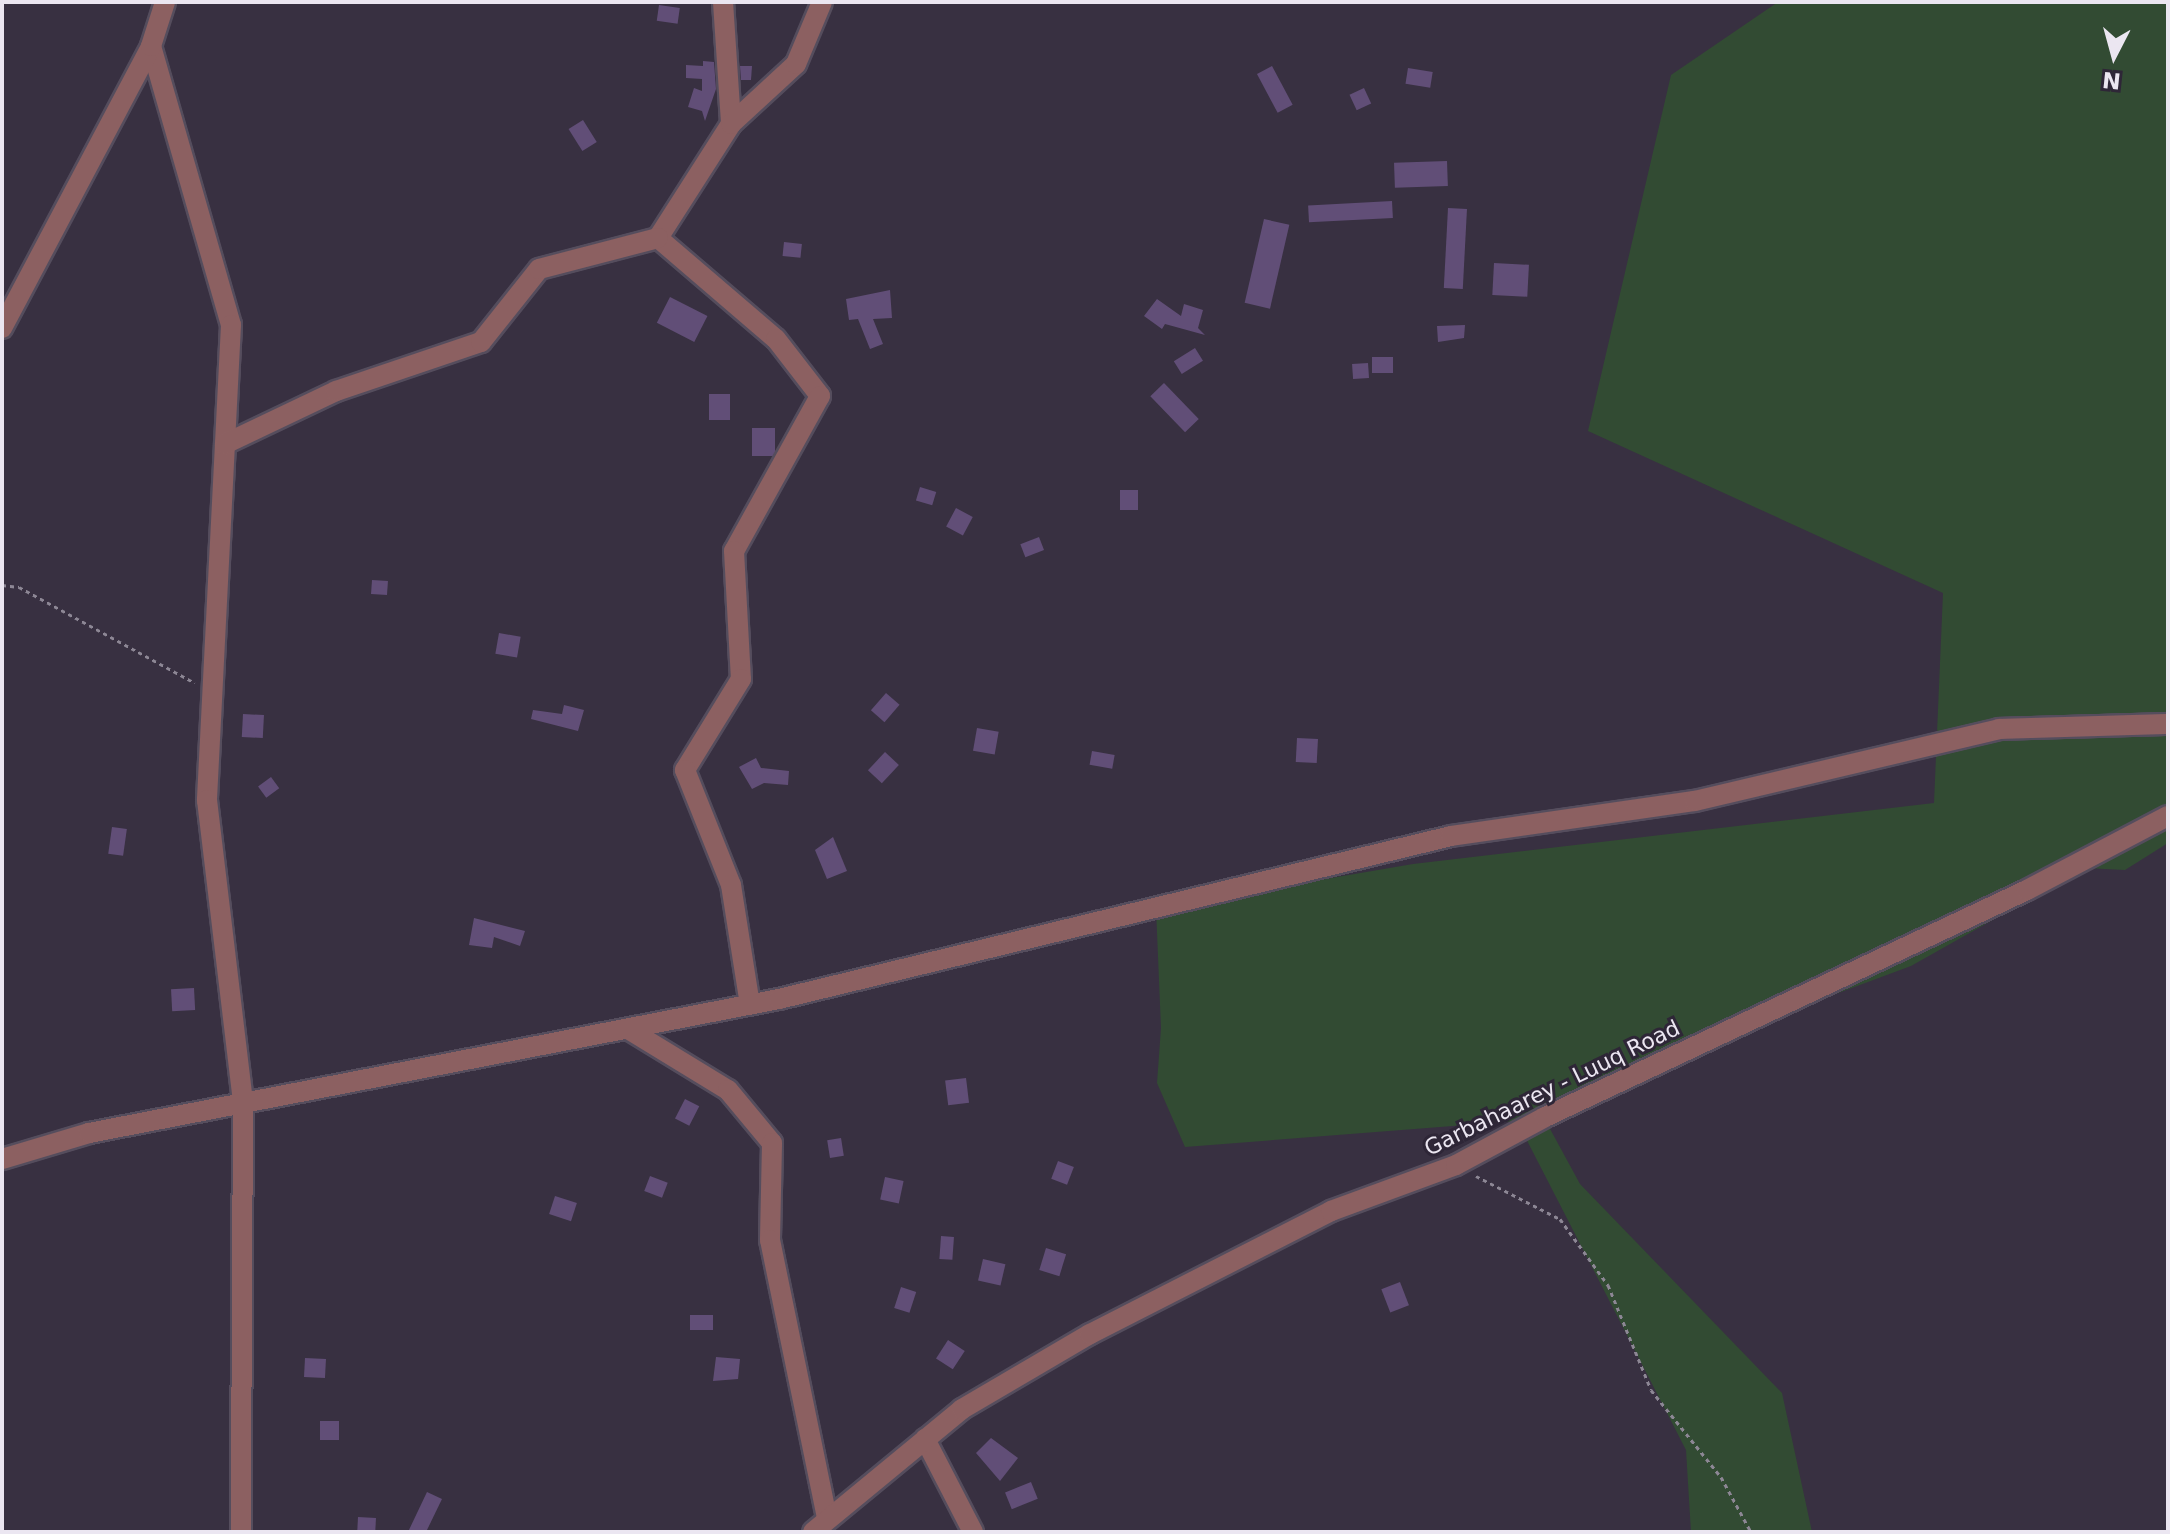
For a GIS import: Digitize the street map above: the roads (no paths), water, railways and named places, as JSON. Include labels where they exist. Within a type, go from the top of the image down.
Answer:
[{"type":"street","points":[[2,328],[151,46],[165,2]]},
{"type":"street","points":[[723,2],[731,124]]},
{"type":"street","points":[[225,444],[336,391],[481,342],[539,269],[658,238],[731,124],[796,64],[822,2]]},
{"type":"street","points":[[151,46],[231,325],[207,800],[243,1103],[241,1532]]},
{"type":"street","points":[[658,238],[776,339],[820,396],[734,551],[741,679],[685,770],[731,885],[750,1005]]},
{"type":"street","points":[[2,1159],[89,1133],[750,1005],[1451,836],[1695,801],[1999,729],[2168,724]]},
{"type":"street","name":"Garbahaarey - Luuq Road","points":[[820,1525],[962,1409],[1104,1327],[1331,1211],[1456,1165],[1545,1117],[2027,890],[2168,816]]},
{"type":"street","points":[[628,1029],[728,1090],[772,1143],[770,1240],[820,1525]]},
{"type":"street","points":[[925,1439],[973,1532]]}]
